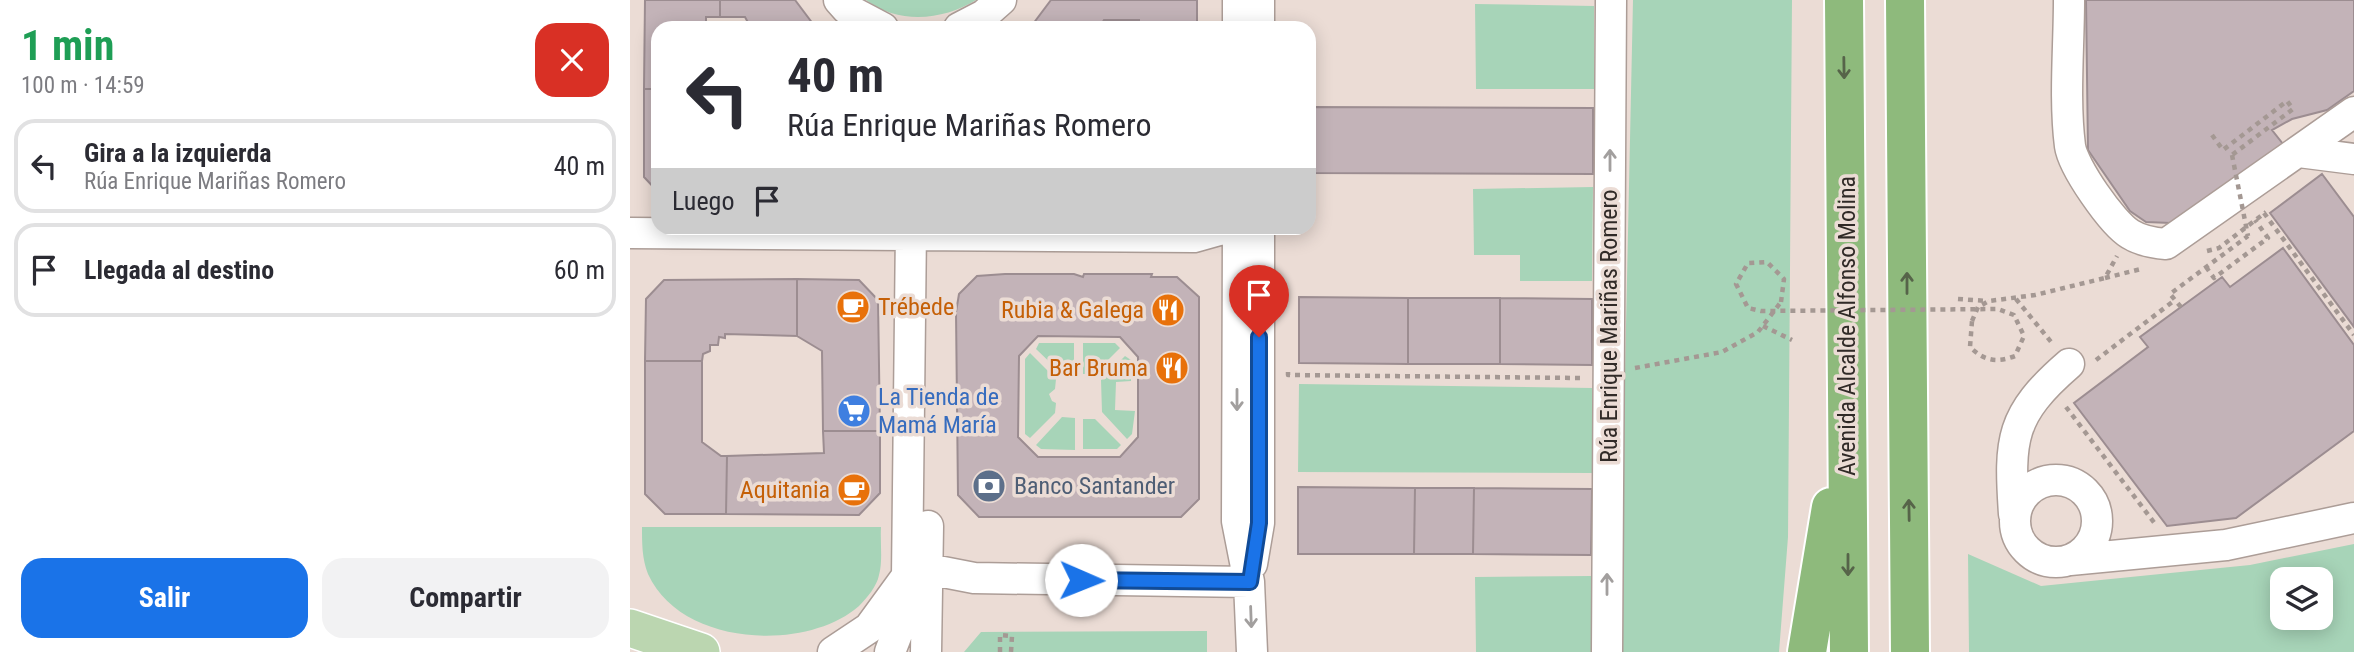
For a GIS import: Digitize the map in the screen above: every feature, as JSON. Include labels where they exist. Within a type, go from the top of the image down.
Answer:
[{"type":"highway","name":"Avenida Alcalde Alfonso Molina","points":[[1844,0],[1849,652]]},
{"type":"highway","points":[[1905,0],[1910,652]]},
{"type":"highway","points":[[1807,652],[1847,419]]},
{"type":"main road","points":[[634,625],[701,652]]},
{"type":"street","points":[[839,0],[847,9],[870,21]]},
{"type":"street","points":[[972,21],[1001,0]]},
{"type":"street","points":[[1238,0],[1238,21]]},
{"type":"street","points":[[1259,0],[1259,21]]},
{"type":"street","name":"Rúa Enrique Mariñas Romero","points":[[1607,652],[1611,0]]},
{"type":"street","points":[[2069,0],[2070,147],[2074,160],[2113,219],[2130,234],[2149,243],[2166,244],[2354,112]]},
{"type":"street","points":[[2299,152],[2354,159]]},
{"type":"street","points":[[630,233],[651,233]]},
{"type":"street","points":[[890,652],[929,538],[920,235]]},
{"type":"street","points":[[920,235],[917,574],[926,648]]},
{"type":"street","points":[[1103,235],[1201,235]]},
{"type":"street","points":[[1238,235],[1237,522],[1250,582]]},
{"type":"street","points":[[1252,652],[1250,582],[1259,523],[1259,235]]},
{"type":"street","points":[[1194,237],[1225,263],[1238,283]]},
{"type":"street","points":[[2069,364],[2030,403],[2015,435],[2011,464],[2018,538],[2025,549],[2046,561],[2070,560],[2157,542]]},
{"type":"street","points":[[2030,403],[2028,444],[2048,480]]},
{"type":"street","points":[[2014,514],[2026,492],[2048,480],[2061,480],[2084,490],[2096,512],[2119,535],[2157,542],[2226,545],[2354,518]]},
{"type":"street","points":[[2070,560],[2089,546],[2095,536],[2096,512]]},
{"type":"street","points":[[1188,581],[1216,563],[1228,545],[1237,522]]},
{"type":"street","points":[[929,538],[974,578]]},
{"type":"street","points":[[917,574],[974,578],[1250,582]]},
{"type":"street","points":[[833,652],[869,628],[917,574]]},
{"type":"street","points":[[926,648],[944,603],[974,578]]},
{"type":"path","points":[[2180,307],[2170,294],[2248,236],[2232,155],[2293,108],[2287,101],[2223,150],[2211,135]]},
{"type":"path","points":[[2264,213],[2354,335]]},
{"type":"path","points":[[2206,267],[2214,278],[2268,238],[2255,220]]},
{"type":"path","points":[[1958,299],[1989,301],[2015,298],[2105,278],[2130,234]]},
{"type":"path","points":[[1633,368],[1722,352],[1758,332],[1763,326],[1780,302],[1784,279],[1777,269],[1767,262],[1748,263],[1736,284],[1748,308],[1761,311],[1998,309],[2014,315],[2024,336],[2015,356],[2004,360],[1980,356],[1970,347],[1972,321],[1978,307],[1989,301]]},
{"type":"path","points":[[2015,298],[2077,374],[2175,300]]},
{"type":"path","points":[[1763,326],[1792,340]]},
{"type":"path","points":[[1288,362],[1288,375],[1592,378]]},
{"type":"path","points":[[2061,401],[2157,542]]},
{"type":"path","points":[[1000,652],[1000,635],[1012,636],[1012,652]]},
{"type":"green space","points":[[866,0],[976,0],[950,12],[921,17],[893,13]]},
{"type":"green space","points":[[1633,0],[1792,0],[1788,537],[1779,652],[1619,652]]},
{"type":"green space","points":[[1475,4],[1594,6],[1594,89],[1476,89]]},
{"type":"green space","points":[[1593,187],[1592,281],[1520,281],[1520,255],[1474,255],[1473,189]]},
{"type":"green space","points":[[1039,343],[1074,343],[1074,373],[1061,373],[1036,349]]},
{"type":"green space","points":[[1083,343],[1115,343],[1120,348],[1094,374],[1083,374]]},
{"type":"green space","points":[[1030,353],[1056,379],[1055,389],[1049,394],[1056,403],[1055,413],[1030,438],[1025,434],[1025,359]]},
{"type":"green space","points":[[1125,356],[1131,360],[1131,381],[1116,382],[1115,410],[1135,411],[1132,434],[1127,439],[1102,412],[1101,380]]},
{"type":"green space","points":[[1299,384],[1592,388],[1592,473],[1298,472]]},
{"type":"green space","points":[[1062,417],[1075,418],[1075,450],[1041,449],[1036,445]]},
{"type":"green space","points":[[1083,419],[1095,419],[1121,445],[1117,449],[1083,449]]},
{"type":"green space","points":[[642,527],[881,527],[880,570],[871,592],[859,606],[836,621],[809,631],[746,635],[716,628],[688,616],[664,598],[646,568]]},
{"type":"green space","points":[[2354,544],[2354,652],[1969,652],[1968,554],[2041,586],[2250,565]]},
{"type":"green space","points":[[1592,576],[1593,652],[1476,652],[1475,577]]},
{"type":"green space","points":[[1207,631],[1207,652],[964,652],[981,632]]},
{"type":"building","points":[[645,0],[720,0],[720,17],[706,17],[706,21],[651,21],[651,89],[644,89]]},
{"type":"building","points":[[720,0],[795,0],[811,21],[747,21],[745,17],[720,17]]},
{"type":"building","points":[[1051,0],[1197,0],[1197,21],[1035,21]]},
{"type":"building","points":[[2086,0],[2354,0],[2354,91],[2327,110],[2292,119],[2272,130],[2283,144],[2171,223],[2146,222],[2130,211],[2088,150]]},
{"type":"building","points":[[644,89],[651,89],[651,184],[644,177]]},
{"type":"building","points":[[1316,107],[1593,108],[1593,174],[1316,173]]},
{"type":"building","points":[[2322,174],[2354,217],[2354,327],[2270,213]]},
{"type":"building","points":[[2283,248],[2354,345],[2354,431],[2236,518],[2167,526],[2074,403],[2148,347],[2140,337],[2222,277],[2230,287]]},
{"type":"building","points":[[1074,274],[1083,277],[1084,274],[1152,274],[1151,277],[1177,277],[1199,297],[1199,499],[1181,517],[979,517],[958,495],[956,312],[959,294],[977,276]],"holes":[[[1038,336],[1120,337],[1138,357],[1138,437],[1120,457],[1038,457],[1018,437],[1019,356]]]},
{"type":"building","points":[[797,279],[859,280],[878,300],[880,431],[823,431],[822,351],[797,336]]},
{"type":"building","points":[[797,279],[797,336],[725,334],[725,338],[719,337],[718,345],[710,345],[710,351],[703,354],[702,361],[645,361],[646,299],[664,280]]},
{"type":"building","points":[[1299,297],[1408,298],[1408,364],[1299,363]]},
{"type":"building","points":[[1408,298],[1500,298],[1500,364],[1408,364]]},
{"type":"building","points":[[1500,298],[1592,299],[1592,365],[1500,364]]},
{"type":"building","points":[[645,361],[702,361],[702,442],[721,456],[727,456],[726,514],[665,514],[645,494]]},
{"type":"building","points":[[823,431],[880,431],[880,493],[859,515],[726,514],[727,456],[824,453]]},
{"type":"building","points":[[1298,487],[1415,488],[1414,554],[1298,554]]},
{"type":"building","points":[[1415,488],[1474,488],[1473,554],[1414,554]]},
{"type":"building","points":[[1474,488],[1592,489],[1591,555],[1473,554]]},
{"type":"place","name":"Trébede","points":[[853,307]]},
{"type":"place","name":"Rubia & Galega","points":[[1168,310]]},
{"type":"place","name":"Bar Bruma","points":[[1172,368]]},
{"type":"place","name":"La Tienda de Mamá María","points":[[854,411]]},
{"type":"place","name":"Banco Santander","points":[[989,486]]},
{"type":"place","name":"Aquitania","points":[[854,490]]},
{"type":"route","points":[[1081,580],[1250,582],[1259,523],[1259,337]]}]
